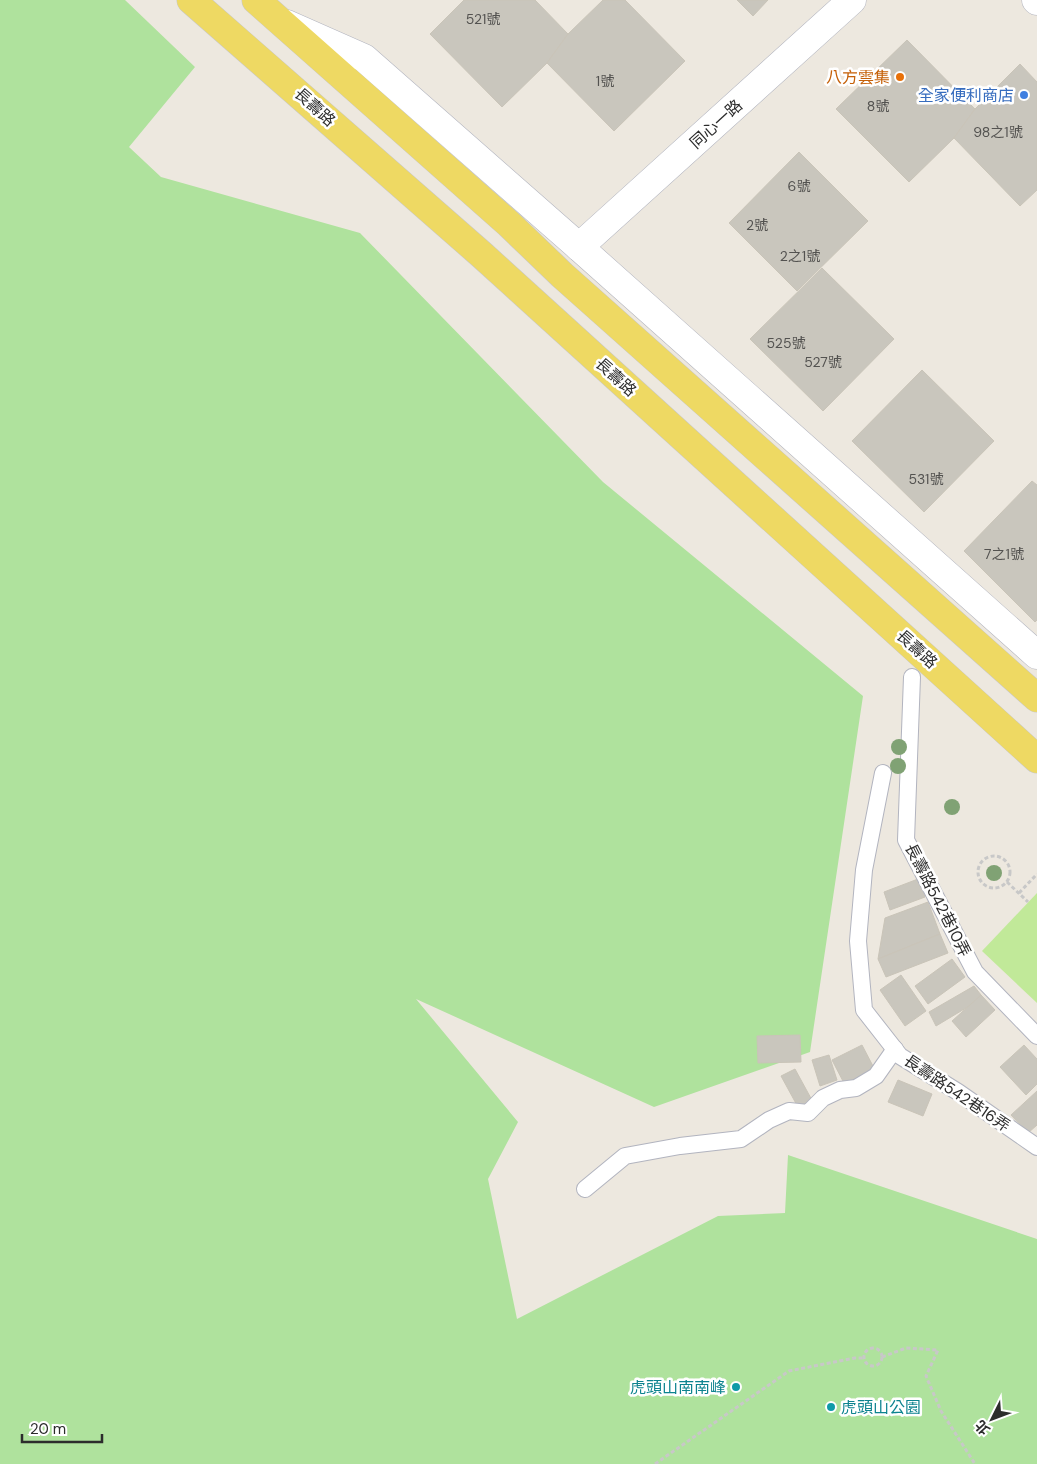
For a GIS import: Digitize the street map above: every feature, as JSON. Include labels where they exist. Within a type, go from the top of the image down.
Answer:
[{"type":"main road","name":"長壽路","points":[[191,0],[482,255],[1037,759]]},
{"type":"main road","points":[[256,0],[509,224],[562,275],[1037,698]]},
{"type":"street","name":"同心一路","points":[[579,247],[852,0]]},
{"type":"street","points":[[282,22],[364,58],[1037,655]]},
{"type":"lane","name":"長壽路542巷10弄","points":[[912,677],[906,840],[975,972],[1037,1036]]},
{"type":"lane","name":"長壽路542巷16弄","points":[[883,773],[864,870],[858,941],[864,1010],[900,1056],[958,1092],[1037,1147]]},
{"type":"lane","points":[[585,1189],[625,1156],[680,1146],[741,1139],[769,1120],[788,1111],[808,1113],[823,1098],[840,1090],[856,1088],[876,1076],[894,1049]]},
{"type":"path","points":[[992,856],[998,856],[1007,861],[1010,871],[1007,882],[998,888],[987,887],[982,884],[979,880],[978,869],[983,860],[992,856]]},
{"type":"path","points":[[1019,893],[1037,874]]},
{"type":"path","points":[[1007,882],[1028,902]]},
{"type":"path","points":[[875,1348],[882,1353],[882,1361],[876,1367],[867,1365],[863,1358],[866,1350],[875,1348]]},
{"type":"path","points":[[882,1357],[906,1348],[938,1350],[926,1376],[941,1411],[975,1464]]},
{"type":"path","points":[[655,1464],[789,1372],[863,1358]]},
{"type":"green space","points":[[0,0],[125,0],[195,67],[129,147],[161,177],[360,233],[603,482],[863,696],[810,1052],[654,1107],[416,999],[518,1122],[488,1179],[517,1319],[718,1216],[785,1213],[788,1155],[1037,1239],[1037,1464],[0,1464]]},
{"type":"green space","points":[[1037,893],[1037,1003],[982,951]]},
{"type":"building","points":[[464,0],[535,0],[568,34],[547,63],[502,107],[430,34]]},
{"type":"building","points":[[603,0],[625,0],[685,61],[614,131],[547,63],[568,34]]},
{"type":"building","points":[[737,0],[768,0],[753,16]]},
{"type":"building","points":[[907,40],[975,109],[954,138],[909,182],[836,109]]},
{"type":"building","points":[[1020,64],[1037,82],[1037,190],[1020,206],[954,138],[975,109]]},
{"type":"building","points":[[799,152],[868,221],[797,291],[729,223]]},
{"type":"building","points":[[822,268],[894,339],[823,411],[750,339]]},
{"type":"building","points":[[922,370],[994,441],[924,512],[852,441]]},
{"type":"building","points":[[1032,481],[1037,485],[1037,620],[1035,622],[964,551]]},
{"type":"building","points":[[918,879],[925,897],[890,910],[884,892]]},
{"type":"building","points":[[928,902],[940,934],[878,959],[885,918]]},
{"type":"building","points":[[940,934],[948,953],[886,977],[878,959]]},
{"type":"building","points":[[952,959],[965,977],[928,1004],[915,986]]},
{"type":"building","points":[[901,975],[926,1011],[905,1026],[880,990]]},
{"type":"building","points":[[974,986],[981,995],[971,1005],[936,1026],[929,1012]]},
{"type":"building","points":[[981,995],[995,1010],[966,1037],[952,1021]]},
{"type":"building","points":[[800,1035],[801,1062],[758,1063],[757,1036]]},
{"type":"building","points":[[862,1045],[875,1070],[845,1085],[832,1060]]},
{"type":"building","points":[[1024,1045],[1037,1059],[1037,1084],[1026,1095],[1000,1067]]},
{"type":"building","points":[[829,1055],[837,1080],[820,1086],[812,1060]]},
{"type":"building","points":[[795,1069],[813,1102],[799,1109],[781,1076]]},
{"type":"building","points":[[898,1080],[932,1094],[923,1116],[888,1102]]},
{"type":"building","points":[[1037,1091],[1037,1125],[1028,1133],[1011,1115]]},
{"type":"place","name":"八方雲集","points":[[900,77]]},
{"type":"place","name":"全家便利商店","points":[[1024,95]]},
{"type":"place","name":"虎頭山南南峰","points":[[736,1387]]},
{"type":"place","name":"虎頭山公園","points":[[831,1407]]}]
